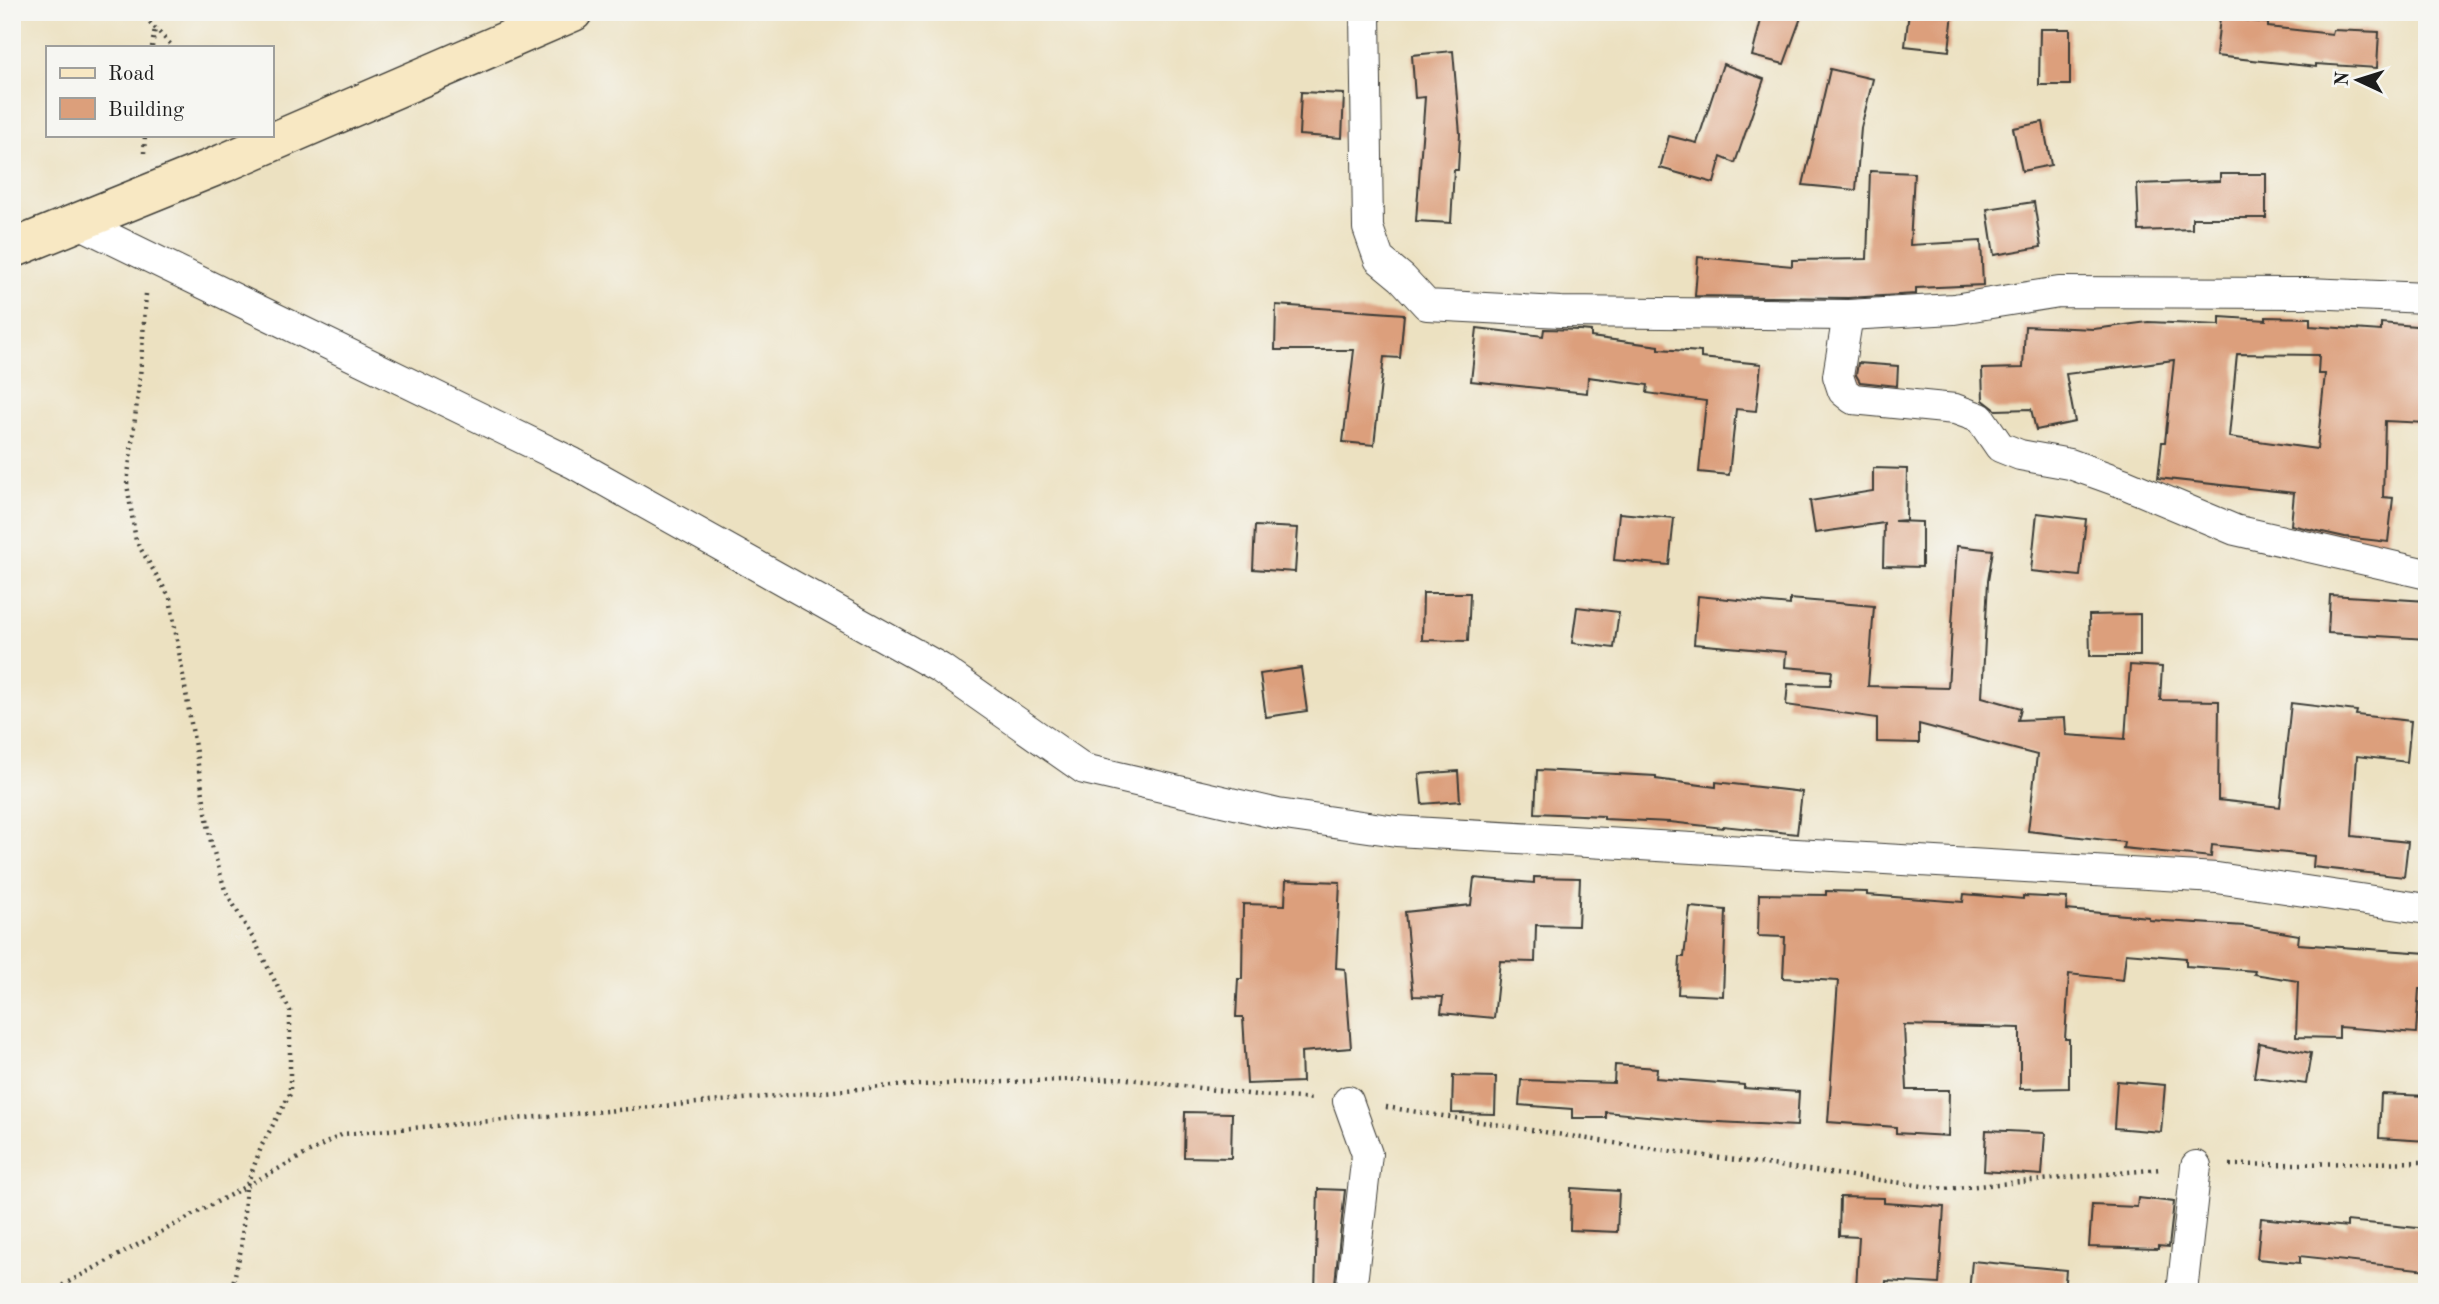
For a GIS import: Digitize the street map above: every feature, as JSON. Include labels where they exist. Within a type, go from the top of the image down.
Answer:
[{"type":"main road","points":[[12,249],[224,163],[573,12]]},
{"type":"street","points":[[1365,12],[1368,228],[1378,260],[1402,278],[1427,305],[1561,312],[1847,315],[1954,309],[2059,292],[2308,293],[2427,298]]},
{"type":"street","points":[[77,222],[573,463],[940,668],[1084,769],[1278,814],[1396,831],[2217,877],[2427,909]]},
{"type":"street","points":[[1847,315],[1838,376],[1843,391],[1853,399],[1955,409],[1980,418],[2000,447],[2020,455],[2070,464],[2235,530],[2427,573]]},
{"type":"street","points":[[1348,1101],[1367,1154],[1352,1292]]},
{"type":"street","points":[[2182,1292],[2196,1166]]},
{"type":"path","points":[[140,12],[172,46]]},
{"type":"path","points":[[152,46],[155,27]]},
{"type":"path","points":[[142,196],[145,136]]},
{"type":"path","points":[[148,256],[140,377],[127,484],[136,541],[170,598],[211,842],[225,890],[290,1011],[290,1094],[262,1145],[246,1187],[241,1249],[231,1292]]},
{"type":"path","points":[[50,1292],[343,1134],[892,1086],[1120,1078],[1256,1095],[1348,1101],[1620,1144],[1945,1189],[2196,1166],[2427,1162]]},
{"type":"building","points":[[1763,12],[1803,12],[1784,64],[1752,56]]},
{"type":"building","points":[[1909,12],[1953,12],[1949,51],[1905,46]]},
{"type":"building","points":[[2220,17],[2268,23],[2268,27],[2332,34],[2333,30],[2379,32],[2377,68],[2316,64],[2316,67],[2216,56]]},
{"type":"building","points":[[2040,29],[2070,29],[2070,85],[2039,85]]},
{"type":"building","points":[[1453,51],[1460,134],[1458,170],[1454,170],[1451,223],[1416,221],[1425,97],[1415,98],[1412,55]]},
{"type":"building","points":[[1723,64],[1764,79],[1735,163],[1721,157],[1714,183],[1660,168],[1669,136],[1697,143]]},
{"type":"building","points":[[1830,69],[1873,79],[1861,128],[1856,190],[1803,185]]},
{"type":"building","points":[[1301,92],[1344,94],[1342,138],[1299,135]]},
{"type":"building","points":[[2043,122],[2051,165],[2022,171],[2013,128]]},
{"type":"building","points":[[1870,171],[1914,173],[1910,245],[1981,241],[1983,285],[1916,288],[1916,294],[1848,298],[1695,296],[1698,257],[1792,266],[1792,260],[1867,259]]},
{"type":"building","points":[[2220,174],[2266,174],[2266,218],[2192,218],[2192,229],[2139,231],[2137,184],[2220,181]]},
{"type":"building","points":[[2034,202],[2041,247],[1994,255],[1987,209]]},
{"type":"building","points":[[1276,305],[1404,314],[1400,358],[1384,357],[1374,445],[1343,442],[1354,350],[1275,350]]},
{"type":"building","points":[[2220,317],[2266,320],[2266,317],[2310,318],[2310,326],[2381,331],[2381,323],[2427,327],[2427,423],[2385,421],[2383,497],[2393,498],[2388,542],[2345,537],[2291,525],[2294,493],[2158,478],[2174,360],[2066,374],[2075,422],[2036,430],[2031,409],[1996,410],[1983,400],[1982,369],[2023,368],[2025,326],[2094,329],[2148,322],[2220,325]],"holes":[[[2237,354],[2319,355],[2318,374],[2325,374],[2317,449],[2229,437]]]},
{"type":"building","points":[[1477,328],[1543,336],[1544,329],[1591,331],[1591,337],[1659,346],[1659,349],[1701,352],[1701,358],[1761,364],[1756,411],[1736,409],[1729,475],[1699,472],[1706,401],[1647,393],[1648,385],[1588,377],[1587,393],[1471,381]]},
{"type":"building","points":[[1858,363],[1898,366],[1897,386],[1860,382],[1856,375]]},
{"type":"building","points":[[1873,468],[1907,469],[1906,520],[1894,521],[1922,522],[1922,567],[1883,566],[1884,523],[1815,533],[1810,501],[1873,491]]},
{"type":"building","points":[[1619,513],[1674,518],[1669,565],[1614,560]]},
{"type":"building","points":[[2037,513],[2086,519],[2080,576],[2031,571]]},
{"type":"building","points":[[1255,526],[1298,528],[1295,572],[1253,569]]},
{"type":"building","points":[[1957,546],[1993,550],[1988,581],[1982,697],[2021,708],[2018,720],[2065,718],[2066,735],[2125,739],[2130,665],[2162,667],[2160,700],[2219,701],[2218,800],[2280,807],[2291,703],[2357,711],[2356,715],[2411,721],[2407,762],[2357,756],[2352,836],[2408,842],[2404,877],[2313,867],[2314,856],[2212,845],[2211,857],[2123,848],[2124,842],[2028,831],[2037,755],[1919,724],[1919,743],[1877,742],[1877,718],[1786,705],[1788,684],[1830,685],[1832,671],[1785,667],[1786,652],[1694,644],[1698,596],[1790,605],[1790,599],[1874,606],[1868,686],[1948,688]]},
{"type":"building","points":[[1423,593],[1470,593],[1468,641],[1422,640]]},
{"type":"building","points":[[2330,595],[2427,601],[2427,639],[2328,633]]},
{"type":"building","points":[[1577,607],[1619,612],[1614,648],[1572,643]]},
{"type":"building","points":[[2140,614],[2140,656],[2090,656],[2089,615]]},
{"type":"building","points":[[1301,668],[1307,711],[1266,717],[1260,674]]},
{"type":"building","points":[[1537,770],[1656,776],[1656,779],[1716,787],[1716,782],[1802,792],[1797,834],[1723,826],[1604,819],[1604,816],[1535,813]]},
{"type":"building","points":[[1458,771],[1460,801],[1422,804],[1419,774]]},
{"type":"building","points":[[1534,877],[1580,878],[1578,926],[1536,925],[1535,962],[1500,961],[1494,1018],[1441,1013],[1443,997],[1413,996],[1405,912],[1471,905],[1474,878],[1534,883]]},
{"type":"building","points":[[1286,880],[1340,882],[1336,968],[1345,969],[1351,1048],[1301,1052],[1302,1082],[1247,1084],[1243,1017],[1236,1017],[1238,979],[1242,979],[1243,904],[1285,905]]},
{"type":"building","points":[[1826,891],[1867,892],[1867,895],[1963,902],[1964,894],[2023,899],[2023,896],[2067,898],[2066,910],[2149,917],[2149,920],[2245,926],[2299,935],[2298,944],[2427,953],[2427,989],[2419,989],[2416,1033],[2339,1027],[2339,1038],[2296,1037],[2298,981],[2254,974],[2255,971],[2186,966],[2186,958],[2126,953],[2123,980],[2069,974],[2065,1039],[2069,1039],[2069,1088],[2020,1089],[2020,1028],[1904,1025],[1907,1090],[1949,1090],[1948,1136],[1896,1133],[1896,1127],[1828,1122],[1838,981],[1783,978],[1785,937],[1758,936],[1759,894],[1826,895]]},
{"type":"building","points":[[1690,907],[1726,910],[1723,996],[1678,994],[1680,957],[1684,957]]},
{"type":"building","points":[[2259,1043],[2311,1053],[2306,1084],[2254,1077]]},
{"type":"building","points":[[1615,1065],[1657,1068],[1656,1078],[1799,1092],[1797,1126],[1698,1121],[1606,1112],[1606,1118],[1572,1118],[1572,1109],[1519,1105],[1521,1080],[1614,1083]]},
{"type":"building","points":[[1453,1076],[1496,1077],[1495,1114],[1452,1113]]},
{"type":"building","points":[[2117,1081],[2165,1085],[2161,1132],[2114,1128]]},
{"type":"building","points":[[2381,1094],[2427,1096],[2427,1141],[2379,1138]]},
{"type":"building","points":[[1185,1112],[1232,1113],[1231,1158],[1184,1157]]},
{"type":"building","points":[[1986,1130],[2045,1133],[2042,1175],[1984,1171]]},
{"type":"building","points":[[1571,1188],[1619,1191],[1617,1232],[1570,1230]]},
{"type":"building","points":[[1318,1189],[1345,1190],[1334,1292],[1315,1292]]},
{"type":"building","points":[[1840,1197],[1884,1198],[1884,1203],[1944,1207],[1939,1284],[1886,1281],[1885,1291],[1856,1289],[1859,1237],[1839,1236]]},
{"type":"building","points":[[2138,1198],[2174,1202],[2169,1247],[2089,1247],[2092,1205],[2137,1207]]},
{"type":"building","points":[[2261,1218],[2347,1227],[2347,1221],[2427,1229],[2427,1270],[2300,1256],[2300,1263],[2257,1259]]},
{"type":"building","points":[[1972,1261],[2066,1270],[2064,1292],[1969,1292]]}]
